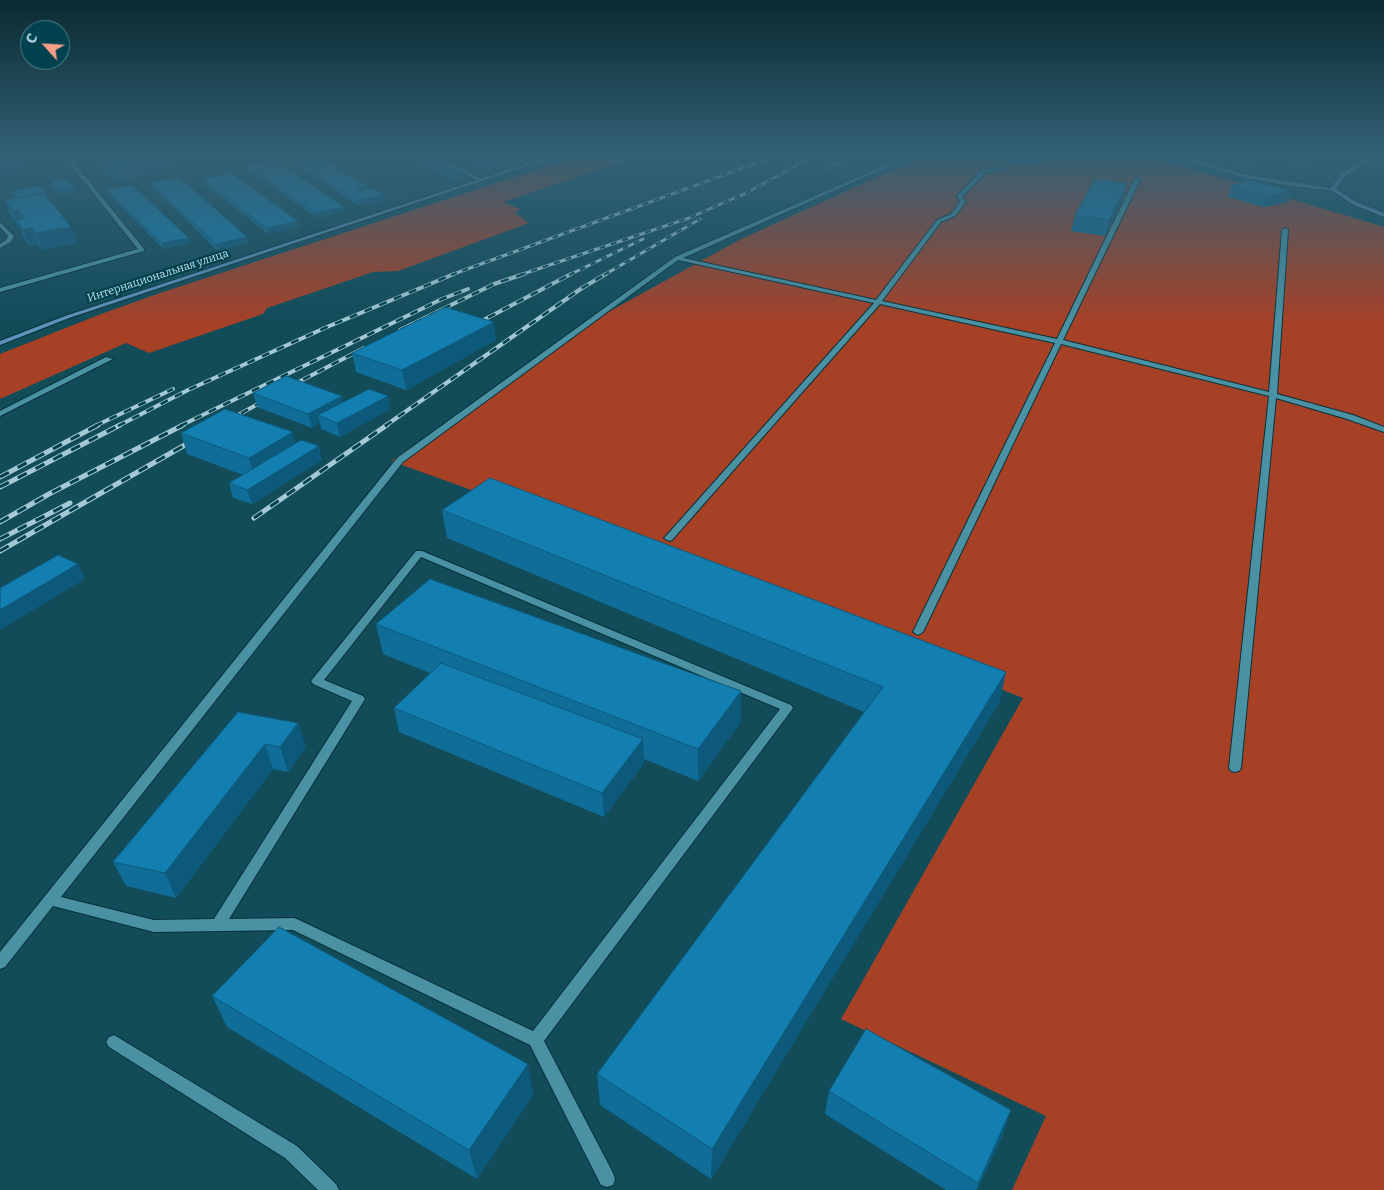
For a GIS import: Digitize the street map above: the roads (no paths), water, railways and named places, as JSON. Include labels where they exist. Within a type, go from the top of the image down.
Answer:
[{"type":"main road","name":"Интернациональная улица","points":[[0,343],[67,316],[381,213]]},
{"type":"street","points":[[0,290],[142,250],[111,213]]},
{"type":"street","points":[[0,963],[400,460],[677,258],[781,213]]},
{"type":"street","points":[[670,538],[878,302],[940,221],[955,213]]},
{"type":"street","points":[[918,632],[1121,213]]},
{"type":"street","points":[[0,224],[11,236],[9,241],[0,246]]},
{"type":"street","points":[[1235,768],[1273,395],[1285,230]]},
{"type":"street","points":[[677,258],[1058,341],[1273,395],[1350,417],[1384,430]]},
{"type":"street","points":[[0,414],[109,359]]},
{"type":"street","points":[[218,925],[359,699],[317,682],[419,553],[787,708],[534,1040]]},
{"type":"street","points":[[50,900],[154,926],[294,924],[534,1040],[607,1179]]},
{"type":"street","points":[[114,1042],[291,1152],[330,1190]]},
{"type":"railway","points":[[451,275],[621,213]]},
{"type":"railway","points":[[520,275],[701,213]]},
{"type":"railway","points":[[604,275],[700,219]]},
{"type":"railway","points":[[570,274],[643,239]]},
{"type":"railway","points":[[118,426],[188,390],[327,327],[454,274]]},
{"type":"railway","points":[[400,330],[494,284],[524,274]]},
{"type":"railway","points":[[474,325],[570,274]]},
{"type":"railway","points":[[385,426],[582,288],[606,274]]},
{"type":"railway","points":[[180,426],[442,299],[468,289]]},
{"type":"railway","points":[[289,387],[364,348]]},
{"type":"railway","points":[[95,426],[173,389]]},
{"type":"railway","points":[[227,421],[269,398]]},
{"type":"railway","points":[[0,477],[98,425]]},
{"type":"railway","points":[[0,487],[120,425]]},
{"type":"railway","points":[[0,522],[49,494],[183,425]]},
{"type":"railway","points":[[254,518],[387,425]]},
{"type":"railway","points":[[0,551],[197,438]]},
{"type":"railway","points":[[0,539],[70,503]]}]
